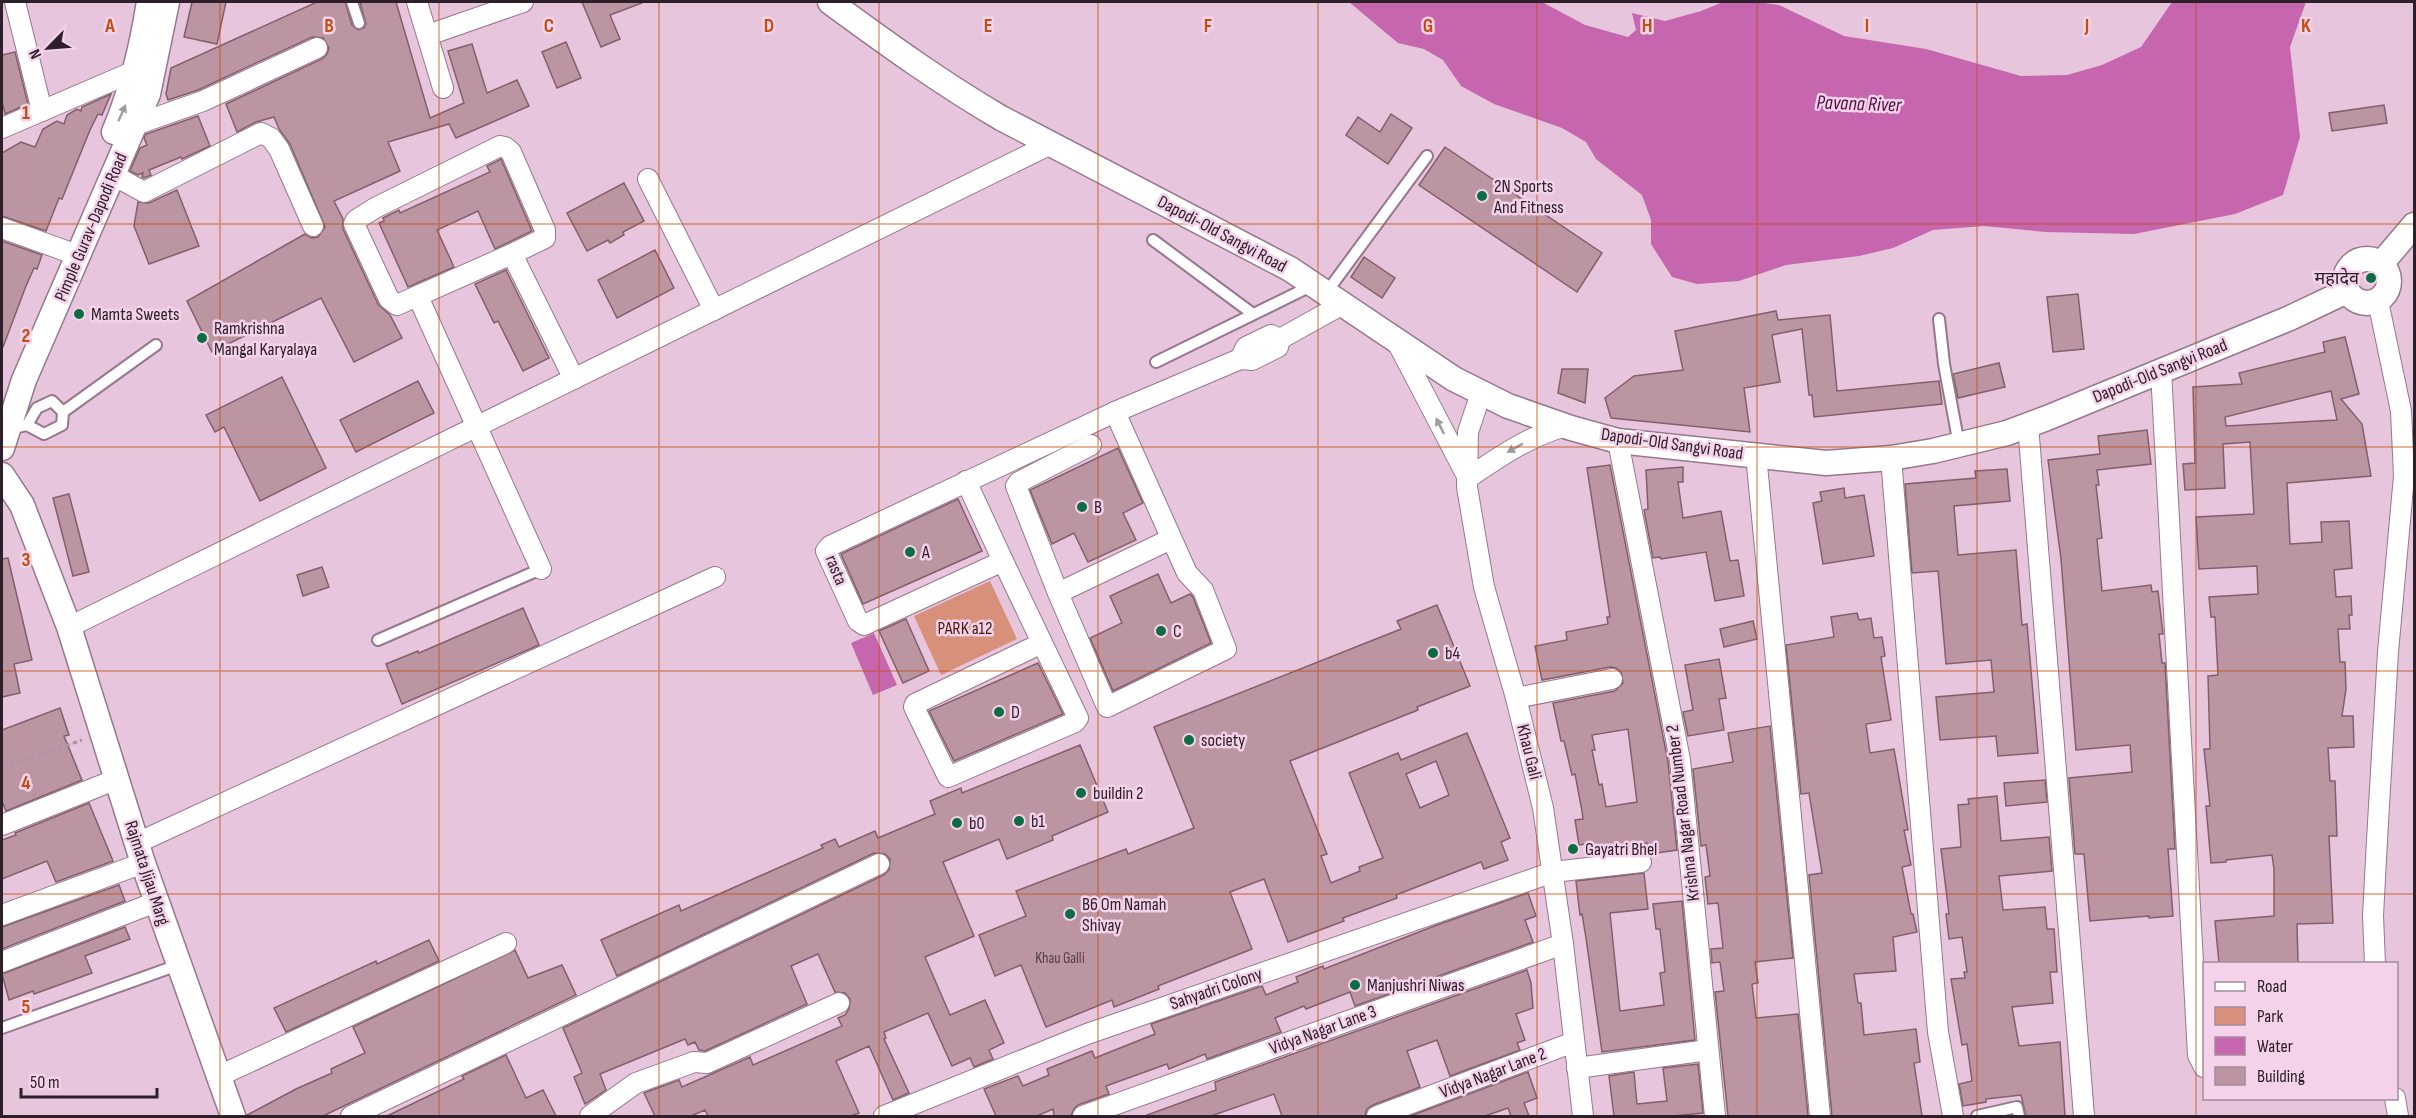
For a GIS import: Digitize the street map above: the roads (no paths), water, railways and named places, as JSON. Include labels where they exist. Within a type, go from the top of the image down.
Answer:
[{"type":"street","points":[[15,2],[42,111]]},
{"type":"street","name":"Pimple Gurav-Dapodi Road","points":[[12,434],[24,380],[148,94],[145,66],[150,2]]},
{"type":"street","name":"Pimple Gurav-Dapodi Road","points":[[2,399],[45,304],[126,103],[145,66],[167,2]]},
{"type":"street","points":[[417,2],[443,88]]},
{"type":"street","points":[[428,35],[523,2]]},
{"type":"street","name":"Dapodi-Old Sangvi Road","points":[[830,2],[961,95],[1290,269],[1454,379],[1508,406],[1618,441],[1826,463],[1891,458],[1959,445],[2007,433],[2028,425],[2290,318],[2347,291]]},
{"type":"street","points":[[135,124],[203,101],[316,48]]},
{"type":"street","points":[[2,128],[145,66]]},
{"type":"street","points":[[113,175],[144,192],[261,133],[272,138],[279,149],[313,226]]},
{"type":"street","points":[[69,627],[1051,144]]},
{"type":"street","points":[[500,146],[511,152],[545,230],[544,238],[512,254],[397,305],[388,299],[354,224],[356,220],[375,208],[500,146]]},
{"type":"street","points":[[648,179],[714,310]]},
{"type":"street","points":[[2381,264],[2415,225]]},
{"type":"street","points":[[2,228],[66,251]]},
{"type":"street","points":[[512,254],[574,379]]},
{"type":"street","points":[[2367,259],[2381,264],[2389,276],[2390,284],[2384,297],[2378,301],[2364,304],[2347,291],[2346,276],[2353,264],[2367,259]]},
{"type":"street","name":"rasta","points":[[1003,561],[864,625],[858,621],[826,554],[830,546],[966,481],[1115,412],[1240,359],[1246,347],[1253,343],[1271,335],[1280,339],[1327,294]]},
{"type":"street","points":[[420,301],[541,569]]},
{"type":"street","points":[[2375,962],[2373,916],[2388,652],[2404,476],[2401,411],[2378,301]]},
{"type":"street","points":[[1396,340],[1467,478],[1528,440],[1547,431],[1566,426]]},
{"type":"street","points":[[2161,371],[2198,1055],[2203,1064]]},
{"type":"street","name":"Khau Gali","points":[[1481,393],[1468,432],[1467,478],[1484,587],[1516,698],[1543,808],[1563,944],[1583,1116]]},
{"type":"street","points":[[1091,445],[1019,482],[1016,486],[1058,593],[1106,705],[1111,706],[1226,649],[1203,590],[1190,578],[1171,540],[1115,412]]},
{"type":"street","points":[[2028,425],[2085,1116]]},
{"type":"street","name":"Krishna Nagar Road Number 2","points":[[1618,441],[1680,760],[1715,1116]]},
{"type":"street","points":[[1756,455],[1820,1116]]},
{"type":"street","points":[[1891,458],[1938,1032],[1953,1116]]},
{"type":"street","name":"Rajmata Jijau Marg","points":[[2,475],[22,506],[69,627],[156,902],[233,1116]]},
{"type":"street","points":[[966,481],[1077,716],[1077,720],[946,776],[914,707],[915,704],[1042,643]]},
{"type":"street","points":[[1058,593],[1171,540]]},
{"type":"street","points":[[2,915],[140,853],[716,577]]},
{"type":"street","points":[[1516,698],[1612,679]]},
{"type":"street","points":[[2,825],[117,779]]},
{"type":"street","name":"Sahyadri Colony","points":[[884,1116],[1087,1034],[1553,872],[1641,862]]},
{"type":"street","points":[[351,1116],[879,864]]},
{"type":"street","points":[[2,962],[156,902]]},
{"type":"street","points":[[219,1076],[506,943]]},
{"type":"street","name":"Vidya Nagar Lane 3","points":[[1083,1116],[1563,944]]},
{"type":"street","points":[[590,1116],[636,1083],[694,1062],[707,1063],[838,1003]]},
{"type":"street","name":"Vidya Nagar Lane 2","points":[[1377,1116],[1574,1042]]},
{"type":"street","points":[[1577,1068],[1708,1050]]},
{"type":"street","points":[[2395,1100],[2398,1116]]},
{"type":"lane","points":[[352,2],[359,23]]},
{"type":"lane","points":[[1156,362],[1253,314],[1327,294],[1426,156]]},
{"type":"lane","points":[[1153,240],[1253,314]]},
{"type":"lane","points":[[1940,319],[1944,364],[1959,445]]},
{"type":"lane","points":[[63,412],[156,345]]},
{"type":"lane","points":[[52,401],[63,412],[62,425],[44,434],[12,434],[37,408],[52,401]]},
{"type":"lane","points":[[378,640],[541,569]]},
{"type":"lane","points":[[2,1028],[178,965]]},
{"type":"lane","points":[[1977,1116],[2017,1107],[2019,1116]]},
{"type":"water","name":"Pavana River","points":[[1349,2],[1542,2],[1585,25],[1628,37],[1636,30],[1632,13],[1665,21],[1723,2],[1758,2],[1779,5],[1844,36],[1926,49],[2021,76],[2067,75],[2102,65],[2141,47],[2172,2],[2306,2],[2290,47],[2300,137],[2283,195],[2235,214],[2134,234],[2046,232],[1984,226],[1933,230],[1893,248],[1859,256],[1786,265],[1739,281],[1697,284],[1672,277],[1651,244],[1651,220],[1642,195],[1596,159],[1586,142],[1562,128],[1494,104],[1461,86],[1443,60],[1424,49],[1398,43]]},
{"type":"water","points":[[874,633],[897,685],[873,695],[851,643]]},
{"type":"place","name":"2N Sports And Fitness","points":[[1482,196]]},
{"type":"place","name":"महादेव","points":[[2371,278]]},
{"type":"place","name":"Mamta Sweets","points":[[79,314]]},
{"type":"place","name":"Ramkrishna Mangal Karyalaya","points":[[202,338]]},
{"type":"place","name":"B","points":[[1082,507]]},
{"type":"place","name":"A","points":[[910,552]]},
{"type":"place","name":"C","points":[[1161,631]]},
{"type":"place","name":"b4","points":[[1433,653]]},
{"type":"place","name":"D","points":[[999,712]]},
{"type":"place","name":"society","points":[[1189,740]]},
{"type":"place","name":"buildin 2","points":[[1081,793]]},
{"type":"place","name":"b1","points":[[1019,821]]},
{"type":"place","name":"b0","points":[[957,823]]},
{"type":"place","name":"Gayatri Bhel","points":[[1573,849]]},
{"type":"place","name":"B6 Om Namah Shivay","points":[[1070,914]]},
{"type":"place","name":"Manjushri Niwas","points":[[1355,985]]},
{"type":"park label","name":"PARK a12","points":[[965,628]]}]
